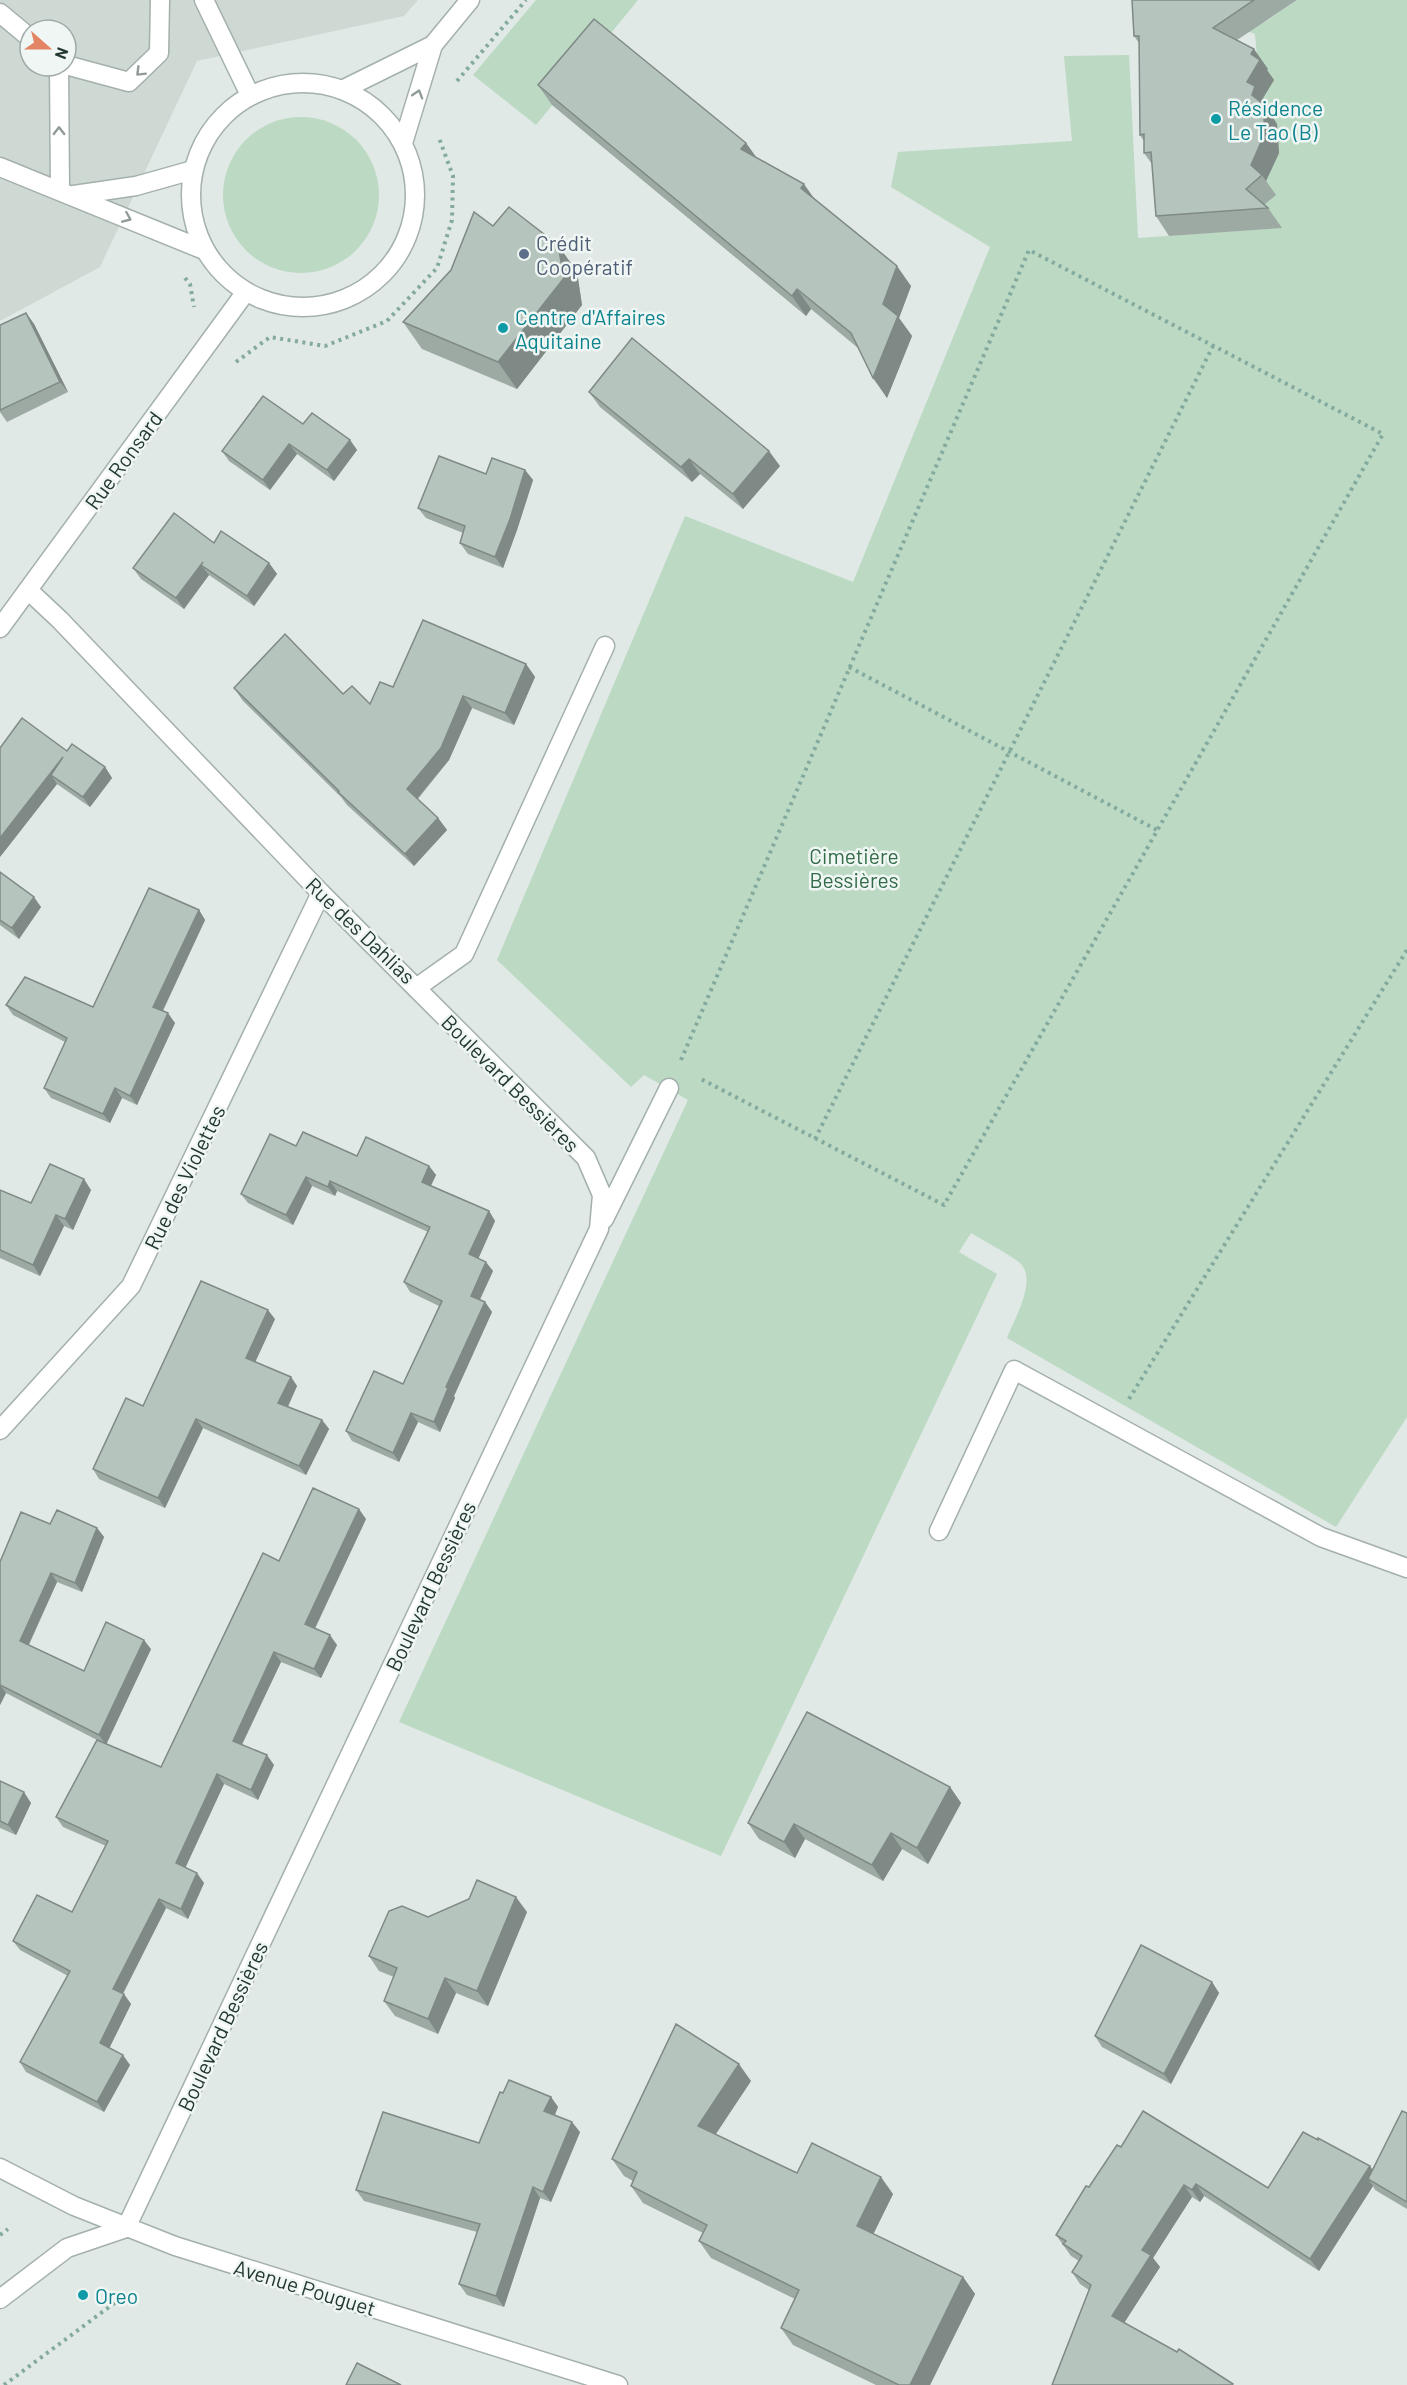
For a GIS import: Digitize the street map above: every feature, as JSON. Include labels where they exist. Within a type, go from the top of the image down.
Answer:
[{"type":"street","points":[[78,68],[129,82],[159,53],[160,0]]},
{"type":"street","points":[[204,0],[250,95]]},
{"type":"street","points":[[403,143],[434,45],[470,0]]},
{"type":"street","points":[[0,13],[18,28]]},
{"type":"street","points":[[344,89],[434,45]]},
{"type":"street","points":[[60,78],[66,192]]},
{"type":"street","points":[[312,82],[344,89],[375,108],[388,120],[403,143],[415,178],[414,215],[402,249],[380,277],[350,297],[315,307],[279,306],[246,293],[222,274],[204,250],[194,225],[190,197],[193,170],[204,140],[224,114],[250,95],[280,84],[312,82]]},
{"type":"street","points":[[0,167],[204,250]]},
{"type":"street","points":[[66,192],[136,186],[193,170]]},
{"type":"street","name":"Rue Ronsard","points":[[0,628],[246,293]]},
{"type":"street","name":"Rue des Dahlias","points":[[28,590],[60,620],[321,893],[416,988],[464,954],[604,645]]},
{"type":"street","name":"Rue des Violettes","points":[[0,1430],[131,1286],[321,893]]},
{"type":"street","name":"Boulevard Bessières","points":[[126,2228],[599,1228],[602,1195],[586,1158],[416,988]]},
{"type":"street","points":[[599,1228],[669,1088]]},
{"type":"street","points":[[939,1531],[1014,1370],[1321,1537],[1407,1568]]},
{"type":"street","name":"Avenue Pouguet","points":[[0,2168],[74,2206],[186,2250],[618,2385]]},
{"type":"street","points":[[0,2299],[67,2248],[126,2228]]},
{"type":"path","points":[[453,86],[526,0]]},
{"type":"path","points":[[233,365],[270,337],[325,346],[387,321],[437,268],[452,220],[453,176],[438,139],[440,128]]},
{"type":"path","points":[[669,1088],[849,667],[1029,250],[1383,434],[944,1205],[678,1067]]},
{"type":"path","points":[[180,271],[190,284],[194,308]]},
{"type":"path","points":[[815,1138],[1213,346]]},
{"type":"path","points":[[849,667],[1157,830]]},
{"type":"path","points":[[1113,1424],[1407,950]]},
{"type":"path","points":[[0,2235],[8,2229]]},
{"type":"path","points":[[4,2385],[128,2293]]},
{"type":"shaded area","points":[[0,0],[418,0],[404,16],[197,61],[100,267],[0,321]]},
{"type":"green space","points":[[536,0],[638,0],[536,125],[473,75]]},
{"type":"green space","name":"Cimetière Bessières","points":[[1297,0],[1407,0],[1407,1417],[1336,1527],[1007,1338],[1026,1289],[1025,1270],[1015,1259],[971,1233],[959,1252],[997,1274],[721,1856],[399,1722],[688,1100],[644,1075],[631,1087],[497,960],[685,516],[853,582],[990,247],[891,187],[898,152],[1072,141],[1064,56],[1129,55],[1138,238],[1266,229],[1265,205],[1258,178],[1264,167],[1272,168],[1277,157],[1270,149],[1278,139],[1277,124],[1261,102],[1255,34],[1245,30],[1268,20]]},
{"type":"green space","points":[[301,117],[331,123],[356,140],[373,165],[379,195],[373,225],[356,250],[331,267],[301,273],[271,267],[246,250],[229,225],[223,195],[229,165],[246,140],[271,123]]},
{"type":"building","name":"Résidence Le Tao (B)","points":[[1132,0],[1254,0],[1213,28],[1254,49],[1251,54],[1260,60],[1247,82],[1255,86],[1252,95],[1263,104],[1265,133],[1251,165],[1262,175],[1246,189],[1268,208],[1156,216],[1151,152],[1144,153],[1144,134],[1140,135],[1139,36],[1134,36]]},
{"type":"building","points":[[594,19],[746,143],[741,149],[804,184],[801,188],[897,266],[883,304],[898,316],[873,378],[851,333],[797,289],[792,296],[538,85]]},
{"type":"building","name":"Centre d'Affaires Aquitaine","points":[[509,207],[558,245],[564,278],[498,362],[403,322],[451,270],[474,212],[493,226]]},
{"type":"building","points":[[26,313],[60,382],[0,410],[0,325]]},
{"type":"building","points":[[632,338],[769,451],[733,494],[689,459],[681,467],[589,392]]},
{"type":"building","points":[[263,396],[303,424],[312,413],[350,440],[327,470],[289,444],[263,480],[222,451]]},
{"type":"building","points":[[439,456],[486,474],[492,458],[525,470],[495,557],[460,543],[465,526],[418,508]]},
{"type":"building","points":[[174,513],[214,543],[221,531],[269,563],[247,596],[201,565],[203,562],[176,598],[133,568]]},
{"type":"building","points":[[423,620],[526,664],[505,713],[463,696],[441,748],[407,789],[438,818],[405,854],[338,792],[234,688],[285,634],[343,694],[352,686],[370,704],[380,682],[393,687]]},
{"type":"building","points":[[22,718],[67,751],[72,744],[105,767],[83,797],[51,775],[63,757],[0,838],[0,748]]},
{"type":"building","points":[[0,872],[34,897],[12,928],[0,920]]},
{"type":"building","points":[[149,888],[199,910],[153,1007],[168,1013],[130,1096],[115,1088],[103,1114],[44,1088],[67,1038],[6,1005],[25,977],[93,1007]]},
{"type":"building","points":[[303,1132],[357,1156],[366,1137],[429,1166],[422,1182],[489,1211],[469,1254],[486,1262],[471,1296],[485,1302],[446,1387],[448,1388],[434,1422],[411,1413],[393,1453],[346,1431],[374,1371],[403,1384],[442,1301],[404,1282],[430,1227],[330,1181],[328,1187],[306,1177],[286,1215],[241,1194],[270,1134],[296,1146]]},
{"type":"building","points":[[50,1164],[84,1179],[65,1219],[56,1215],[33,1265],[0,1250],[0,1190],[31,1203]]},
{"type":"building","points":[[201,1281],[268,1310],[246,1358],[291,1377],[278,1403],[322,1420],[299,1466],[196,1419],[158,1498],[93,1469],[126,1398],[143,1406]]},
{"type":"building","points":[[313,1488],[359,1509],[305,1624],[330,1635],[314,1669],[274,1652],[233,1741],[267,1755],[251,1790],[217,1774],[176,1863],[197,1873],[181,1909],[159,1899],[113,1989],[124,1994],[100,2043],[123,2055],[97,2102],[20,2062],[70,1971],[13,1941],[37,1895],[72,1912],[108,1841],[56,1817],[97,1740],[161,1767],[263,1553],[279,1561]]},
{"type":"building","points":[[57,1510],[97,1528],[75,1583],[51,1573],[20,1641],[84,1671],[106,1622],[144,1640],[99,1735],[0,1685],[0,1562],[21,1512],[50,1524]]},
{"type":"building","points":[[807,1712],[950,1787],[917,1848],[891,1833],[872,1865],[794,1824],[784,1842],[748,1823]]},
{"type":"building","points":[[0,1781],[24,1792],[8,1825],[0,1821]]},
{"type":"building","points":[[477,1880],[516,1897],[477,1991],[445,1978],[428,2019],[384,2001],[397,1968],[369,1956],[389,1911],[402,1906],[428,1917],[469,1899]]},
{"type":"building","points":[[1141,1945],[1212,1982],[1164,2074],[1095,2036]]},
{"type":"building","points":[[676,2024],[739,2064],[698,2126],[797,2173],[812,2143],[881,2177],[857,2226],[963,2277],[910,2385],[899,2385],[781,2328],[799,2290],[699,2241],[707,2225],[631,2186],[637,2172],[612,2159]]},
{"type":"building","points":[[509,2080],[551,2097],[544,2111],[572,2122],[543,2192],[533,2187],[496,2296],[459,2284],[480,2224],[356,2190],[383,2112],[479,2143],[500,2092],[503,2093]]},
{"type":"building","points":[[1143,2111],[1268,2188],[1303,2132],[1370,2166],[1310,2259],[1196,2184],[1192,2190],[1184,2185],[1142,2250],[1151,2255],[1112,2316],[1177,2352],[1179,2349],[1232,2385],[1052,2385],[1091,2285],[1072,2272],[1082,2256],[1063,2244],[1066,2241],[1056,2235],[1086,2186],[1089,2187],[1117,2145],[1121,2147]]},
{"type":"building","points":[[1402,2111],[1407,2113],[1407,2202],[1368,2179]]},
{"type":"building","points":[[357,2363],[401,2385],[346,2385]]},
{"type":"place","name":"Résidence Le Tao (B)","points":[[1216,119]]},
{"type":"place","name":"Crédit Coopératif","points":[[524,254]]},
{"type":"place","name":"Centre d'Affaires Aquitaine","points":[[503,328]]},
{"type":"place","name":"Oreo","points":[[83,2295]]}]
